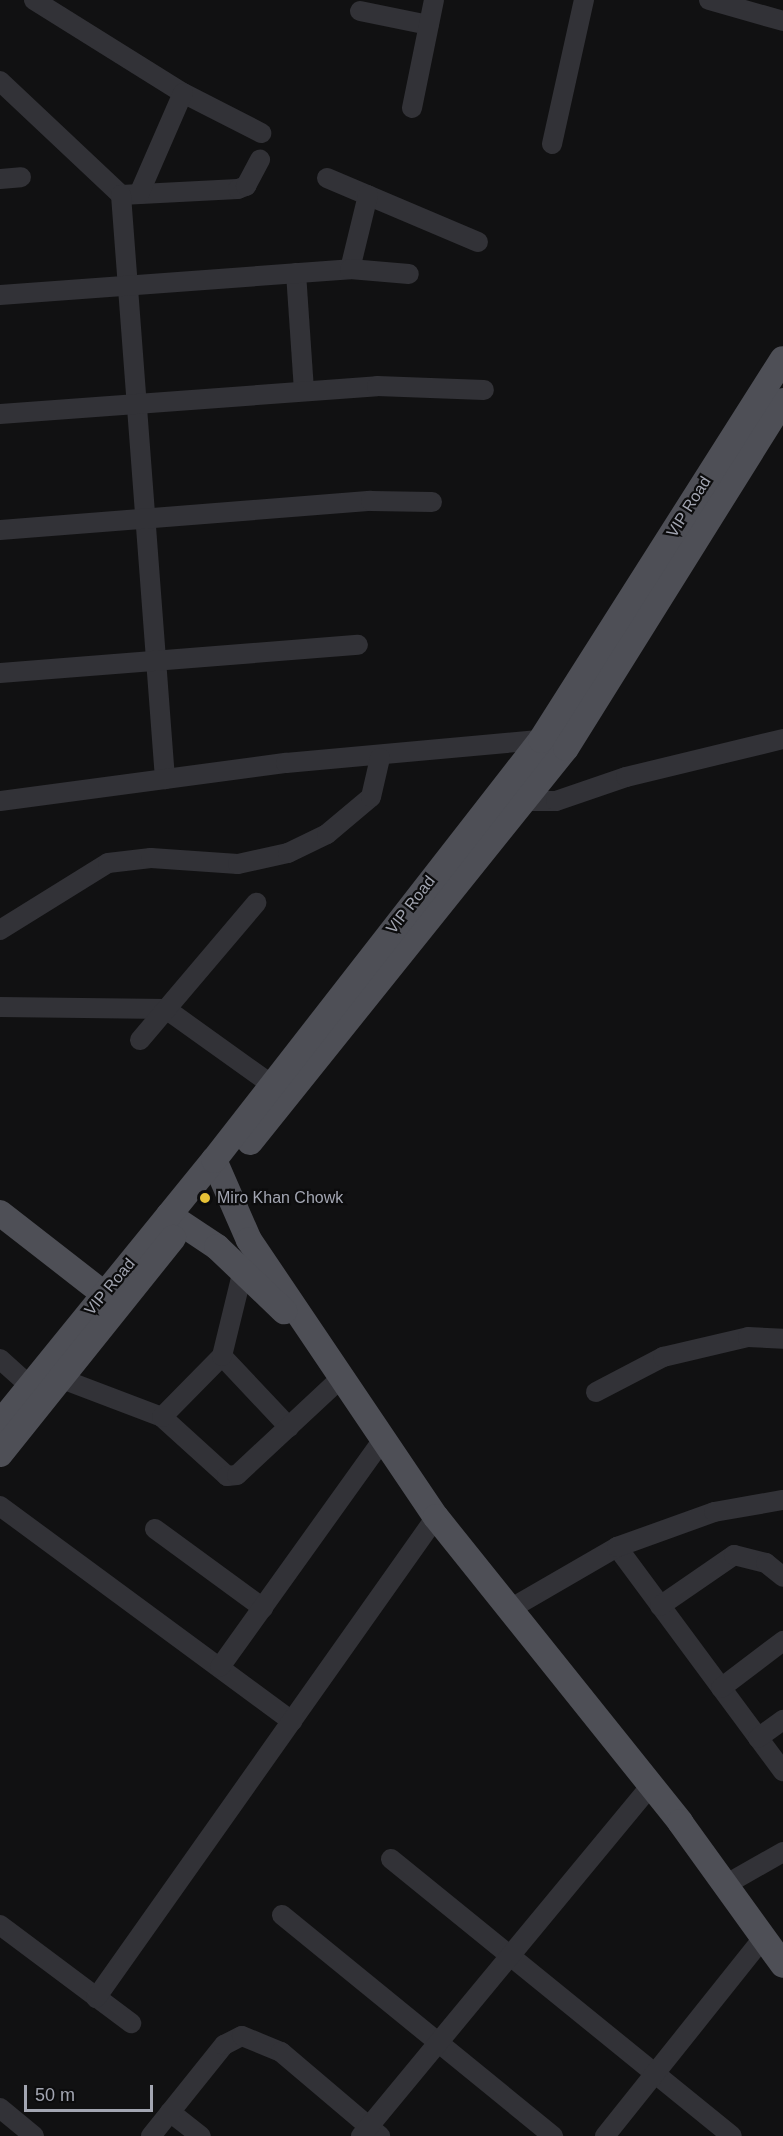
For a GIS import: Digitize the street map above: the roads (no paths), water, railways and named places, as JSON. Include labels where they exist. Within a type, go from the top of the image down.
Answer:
[{"type":"main road","name":"VIP Road","points":[[0,1423],[29,1386],[112,1299],[218,1168],[508,798],[541,740],[783,359]]},
{"type":"main road","name":"VIP Road","points":[[218,1168],[272,1085],[508,798],[566,748],[783,400]]},
{"type":"main road","points":[[218,1168],[249,1240],[338,1368],[436,1517],[651,1785],[782,1962]]},
{"type":"main road","points":[[0,1213],[112,1299]]},
{"type":"main road","points":[[176,1220],[243,1270],[338,1368]]},
{"type":"main road","name":"VIP Road","points":[[0,1454],[62,1379],[112,1299]]},
{"type":"street","points":[[34,0],[183,93],[261,133]]},
{"type":"street","points":[[412,108],[434,0]]},
{"type":"street","points":[[552,144],[584,0]]},
{"type":"street","points":[[709,0],[783,21]]},
{"type":"street","points":[[360,11],[429,25]]},
{"type":"street","points":[[0,81],[130,194],[238,189],[246,186],[260,160]]},
{"type":"street","points":[[165,779],[153,661],[125,286],[130,194],[183,93]]},
{"type":"street","points":[[0,179],[21,177]]},
{"type":"street","points":[[327,178],[478,242]]},
{"type":"street","points":[[350,269],[368,195]]},
{"type":"street","points":[[0,295],[350,269],[409,274]]},
{"type":"street","points":[[296,273],[304,392]]},
{"type":"street","points":[[0,414],[377,386],[484,390]]},
{"type":"street","points":[[0,530],[371,501],[432,502]]},
{"type":"street","points":[[0,673],[358,645]]},
{"type":"street","points":[[508,798],[556,801],[626,777],[783,739]]},
{"type":"street","points":[[0,801],[165,779],[541,740]]},
{"type":"street","points":[[0,930],[108,863],[151,858],[237,864],[288,853],[327,834],[371,797],[380,758]]},
{"type":"street","points":[[140,1040],[256,903]]},
{"type":"street","points":[[0,1007],[166,1009],[272,1085]]},
{"type":"street","points":[[162,1417],[222,1356],[243,1270]]},
{"type":"street","points":[[596,1392],[663,1357],[748,1337],[783,1338]]},
{"type":"street","points":[[222,1356],[289,1427]]},
{"type":"street","points":[[0,1359],[29,1386]]},
{"type":"street","points":[[62,1379],[162,1417],[227,1476],[237,1475],[289,1427],[338,1368]]},
{"type":"street","points":[[220,1667],[384,1438]]},
{"type":"street","points":[[510,1609],[617,1547],[714,1512],[783,1500]]},
{"type":"street","points":[[0,1506],[292,1720]]},
{"type":"street","points":[[96,1998],[436,1517]]},
{"type":"street","points":[[155,1529],[263,1608]]},
{"type":"street","points":[[617,1547],[783,1771]]},
{"type":"street","points":[[660,1606],[734,1555],[766,1563],[783,1577]]},
{"type":"street","points":[[721,1688],[783,1641]]},
{"type":"street","points":[[758,1738],[783,1720]]},
{"type":"street","points":[[151,2136],[224,2045],[242,2036],[281,2052],[370,2133],[439,2039],[509,1952],[651,1785]]},
{"type":"street","points":[[725,1885],[783,1852]]},
{"type":"street","points":[[391,1859],[657,2072],[732,2136]]},
{"type":"street","points":[[282,1915],[439,2039],[553,2136]]},
{"type":"street","points":[[0,1925],[131,2023]]},
{"type":"street","points":[[605,2136],[763,1938]]},
{"type":"street","points":[[0,2108],[34,2136]]},
{"type":"street","points":[[170,2112],[201,2136]]},
{"type":"place","name":"Miro Khan Chowk","points":[[205,1198]]}]
